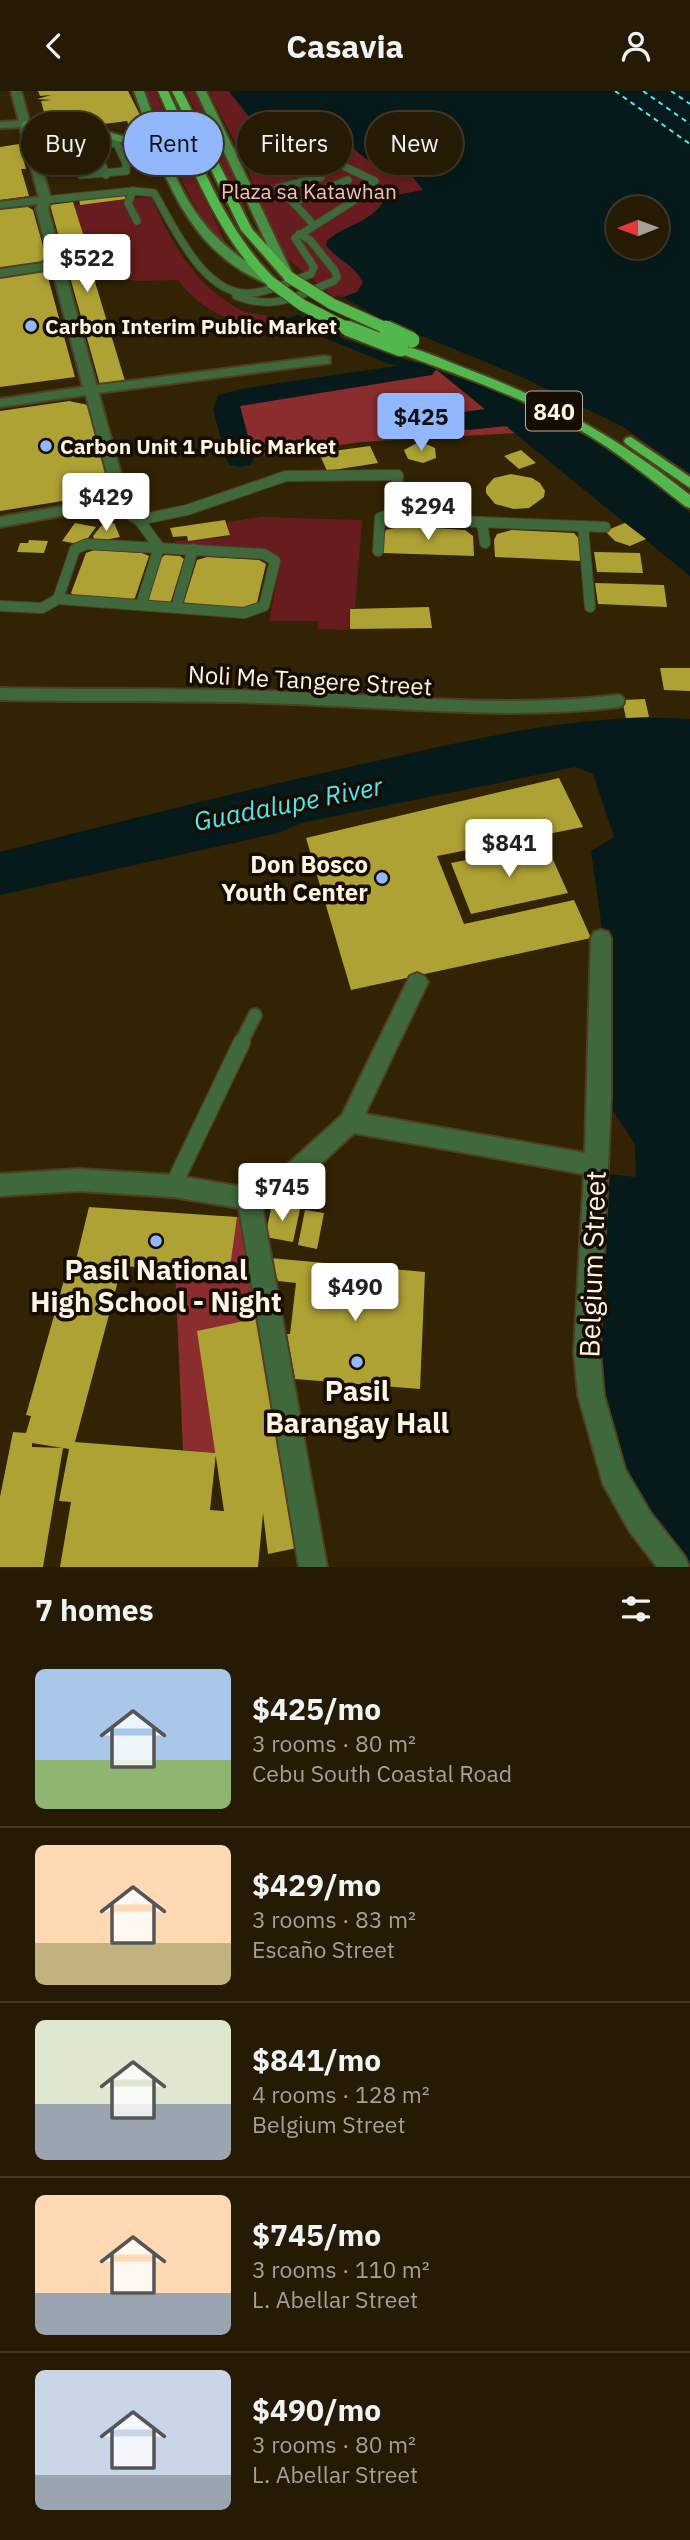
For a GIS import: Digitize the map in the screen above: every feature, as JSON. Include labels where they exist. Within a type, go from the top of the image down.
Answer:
[{"type":"highway","name":"840","points":[[163,91],[230,233],[251,262],[271,282],[304,307],[357,334],[506,388],[567,417],[638,460],[690,503]]},
{"type":"highway","name":"840","points":[[177,91],[247,230],[288,276],[320,298],[362,319],[516,380],[581,411],[654,456],[690,484]]},
{"type":"main road","points":[[139,91],[147,112]]},
{"type":"main road","points":[[201,91],[288,276]]},
{"type":"main road","points":[[171,175],[184,206],[206,238],[236,264],[271,282]]},
{"type":"street","points":[[16,91],[22,112]]},
{"type":"street","points":[[0,125],[21,124]]},
{"type":"street","points":[[0,522],[109,503],[118,489],[41,209],[44,196],[39,175]]},
{"type":"street","points":[[0,205],[44,196]]},
{"type":"street","points":[[0,273],[57,265]]},
{"type":"street","points":[[0,403],[325,360]]},
{"type":"street","name":"Belgium Street","points":[[601,938],[600,1096],[594,1164],[587,1352],[591,1395],[613,1474],[668,1567]]},
{"type":"street","points":[[0,1185],[79,1180],[173,1186],[249,1199],[275,1191],[350,1122],[417,982]]},
{"type":"street","points":[[350,1122],[594,1164]]},
{"type":"street","points":[[249,1199],[313,1567]]},
{"type":"lane","points":[[110,143],[117,144],[124,159]]},
{"type":"lane","points":[[215,283],[237,291],[255,293],[311,274],[314,267],[295,239],[313,224],[353,202],[374,181],[314,148],[231,152]]},
{"type":"lane","points":[[120,150],[124,152]]},
{"type":"lane","points":[[313,224],[278,188],[321,175]]},
{"type":"lane","points":[[293,202],[348,180]]},
{"type":"lane","points":[[44,196],[118,184]]},
{"type":"lane","points":[[44,196],[133,191],[157,194],[175,232],[215,283],[222,290],[240,298],[268,305],[329,284],[337,277],[310,240],[299,234]]},
{"type":"lane","points":[[133,191],[128,203],[137,221]]},
{"type":"lane","points":[[139,520],[187,510],[274,479],[307,474],[398,475],[396,511]]},
{"type":"lane","points":[[109,503],[139,520],[159,547]]},
{"type":"lane","points":[[378,551],[380,518],[396,511],[427,520],[605,527]]},
{"type":"lane","points":[[482,522],[485,543]]},
{"type":"lane","points":[[583,526],[590,607]]},
{"type":"lane","points":[[0,606],[42,608],[58,599],[244,613],[264,606],[275,561],[264,554],[87,544],[75,549],[58,599]]},
{"type":"lane","points":[[141,605],[159,547]]},
{"type":"lane","points":[[176,608],[193,549]]},
{"type":"lane","name":"Noli Me Tangere Street","points":[[0,694],[295,698],[462,709],[536,708],[618,701]]},
{"type":"lane","points":[[173,1186],[255,1015]]},
{"type":"green space","points":[[145,91],[155,91],[165,112],[154,112]]},
{"type":"green space","points":[[186,91],[196,91],[206,112],[196,112]]},
{"type":"green space","name":"Plaza sa Katawhan","points":[[208,91],[229,91],[245,112],[237,112],[237,146],[223,119],[223,112],[219,112]]},
{"type":"green space","name":"Plaza sa Katawhan","points":[[352,147],[366,158],[366,175],[412,175],[424,190],[386,197],[376,211],[332,237],[363,282],[357,292],[337,300],[288,259],[271,235],[250,175],[352,175]]},
{"type":"green space","points":[[223,148],[234,174],[250,227],[223,170]]},
{"type":"green space","points":[[180,175],[194,175],[227,246],[201,216]]},
{"type":"green space","points":[[151,197],[185,260],[221,298],[244,311],[281,318],[293,325],[260,326],[229,319],[201,303],[178,280],[138,281],[114,278],[103,253],[90,256],[74,205]]},
{"type":"green space","points":[[262,517],[362,520],[355,608],[349,609],[349,630],[318,629],[317,621],[269,621],[281,559],[268,551],[174,544],[175,541],[229,537],[227,522]]},
{"type":"shaded area","points":[[437,370],[485,409],[466,428],[470,430],[506,426],[516,433],[362,442],[245,458],[232,402]]},
{"type":"shaded area","points":[[237,1217],[241,1217],[258,1318],[216,1453],[183,1450],[175,1270]]},
{"type":"water","points":[[229,91],[690,91],[690,576],[506,426],[421,434],[412,419],[485,409],[437,370],[389,364],[293,325],[286,319],[357,292],[363,282],[351,267],[326,245],[334,235],[367,218],[381,206],[386,197],[423,190],[411,175],[463,175],[463,112],[366,112],[366,158],[352,147],[352,112],[245,112]]},
{"type":"water","name":"Guadalupe River","points":[[611,719],[690,719],[690,1567],[687,1567],[622,1486],[599,1393],[597,1173],[636,1177],[635,1144],[603,1095],[603,936],[591,851],[614,837],[593,774],[576,767],[301,823],[278,833],[0,895],[0,852],[282,783],[493,736]]},
{"type":"pier","points":[[339,295],[381,319],[522,377],[625,428],[690,474],[690,513],[631,463],[499,391],[346,340],[295,313]]},
{"type":"building","points":[[38,91],[128,91],[138,112],[124,112],[124,121],[110,123],[110,112],[44,112],[41,101],[52,100],[37,99],[51,95],[40,96]]},
{"type":"building","points":[[19,144],[21,175],[29,196],[0,200],[0,147]]},
{"type":"building","points":[[124,194],[126,199],[80,205],[79,199]]},
{"type":"building","points":[[73,202],[125,381],[100,385],[50,205]]},
{"type":"building","points":[[29,204],[46,257],[40,262],[43,261],[44,265],[0,271],[0,207]]},
{"type":"building","name":"Carbon Interim Public Market","points":[[46,270],[75,377],[0,387],[0,276]]},
{"type":"building","name":"Carbon Unit 1 Public Market","points":[[69,401],[88,405],[108,479],[101,480],[106,485],[94,496],[0,511],[0,411]]},
{"type":"building","points":[[415,444],[426,444],[435,448],[436,458],[423,463],[408,459],[404,450]]},
{"type":"building","points":[[370,446],[378,463],[327,471],[319,453]]},
{"type":"building","points":[[521,450],[536,463],[519,469],[504,456]]},
{"type":"building","points":[[511,474],[532,478],[540,483],[545,491],[544,497],[529,508],[514,509],[495,504],[486,493],[486,487],[494,478]]},
{"type":"building","points":[[427,497],[469,497],[470,516],[427,515]]},
{"type":"building","points":[[225,520],[230,535],[188,541],[187,536],[173,537],[170,528]]},
{"type":"building","points":[[75,523],[96,527],[83,545],[62,541]]},
{"type":"building","points":[[114,523],[120,537],[95,542],[93,536],[101,526]]},
{"type":"building","points":[[625,523],[646,539],[630,546],[615,541],[605,531]]},
{"type":"building","points":[[402,526],[465,530],[473,536],[474,556],[383,553],[383,536],[386,530]]},
{"type":"building","points":[[512,530],[574,533],[579,539],[582,561],[495,557],[494,540],[497,534]]},
{"type":"building","points":[[29,540],[48,541],[44,553],[17,552],[20,543],[28,543]]},
{"type":"building","points":[[94,550],[142,553],[149,556],[135,598],[129,601],[78,598],[71,593],[86,553]]},
{"type":"building","points":[[594,552],[640,553],[643,573],[597,572]]},
{"type":"building","points":[[165,555],[180,556],[184,559],[171,601],[166,604],[153,604],[148,600],[161,558]]},
{"type":"building","points":[[207,557],[259,560],[266,564],[256,607],[247,611],[188,607],[184,602],[197,560]]},
{"type":"building","points":[[595,583],[664,585],[667,607],[598,604]]},
{"type":"building","points":[[429,607],[432,628],[350,629],[350,609]]},
{"type":"building","points":[[660,668],[690,668],[690,691],[664,690]]},
{"type":"building","points":[[645,699],[649,717],[626,718],[622,700]]},
{"type":"building","name":"Don Bosco Youth Center","points":[[559,778],[583,827],[437,856],[464,924],[574,900],[591,938],[351,990],[306,838]]},
{"type":"building","points":[[546,844],[568,893],[471,914],[451,863]]},
{"type":"building","points":[[272,1204],[300,1209],[293,1242],[265,1237]]},
{"type":"building","points":[[89,1207],[237,1217],[229,1274],[122,1266],[75,1442],[215,1453],[197,1331],[258,1318],[297,1548],[268,1554],[263,1513],[258,1567],[60,1567],[71,1502],[59,1501],[69,1449],[63,1448],[43,1567],[0,1567],[0,1497],[13,1432],[26,1433],[31,1416],[26,1415],[70,1259],[76,1260]],"holes":[[[32,1443],[63,1448],[32,1447]],[[216,1456],[224,1511],[210,1510]]]},
{"type":"building","points":[[305,1210],[324,1213],[317,1249],[298,1245]]},
{"type":"building","points":[[270,1258],[425,1272],[420,1389],[295,1379],[287,1334],[290,1334],[296,1283],[278,1281]]},
{"type":"waterway","points":[[240,459],[226,409],[227,401],[245,396],[423,370]]},
{"type":"ferry route","points":[[615,91],[690,144]]},
{"type":"ferry route","points":[[643,91],[690,124]]},
{"type":"ferry route","points":[[671,91],[690,104]]},
{"type":"place","name":"Carbon Interim Public Market","points":[[31,326]]},
{"type":"place","name":"Carbon Unit 1 Public Market","points":[[46,446]]},
{"type":"place","name":"Don Bosco Youth Center","points":[[382,878]]},
{"type":"place","name":"Pasil National High School - Night","points":[[156,1241]]},
{"type":"place","name":"Pasil Barangay Hall","points":[[357,1362]]}]
